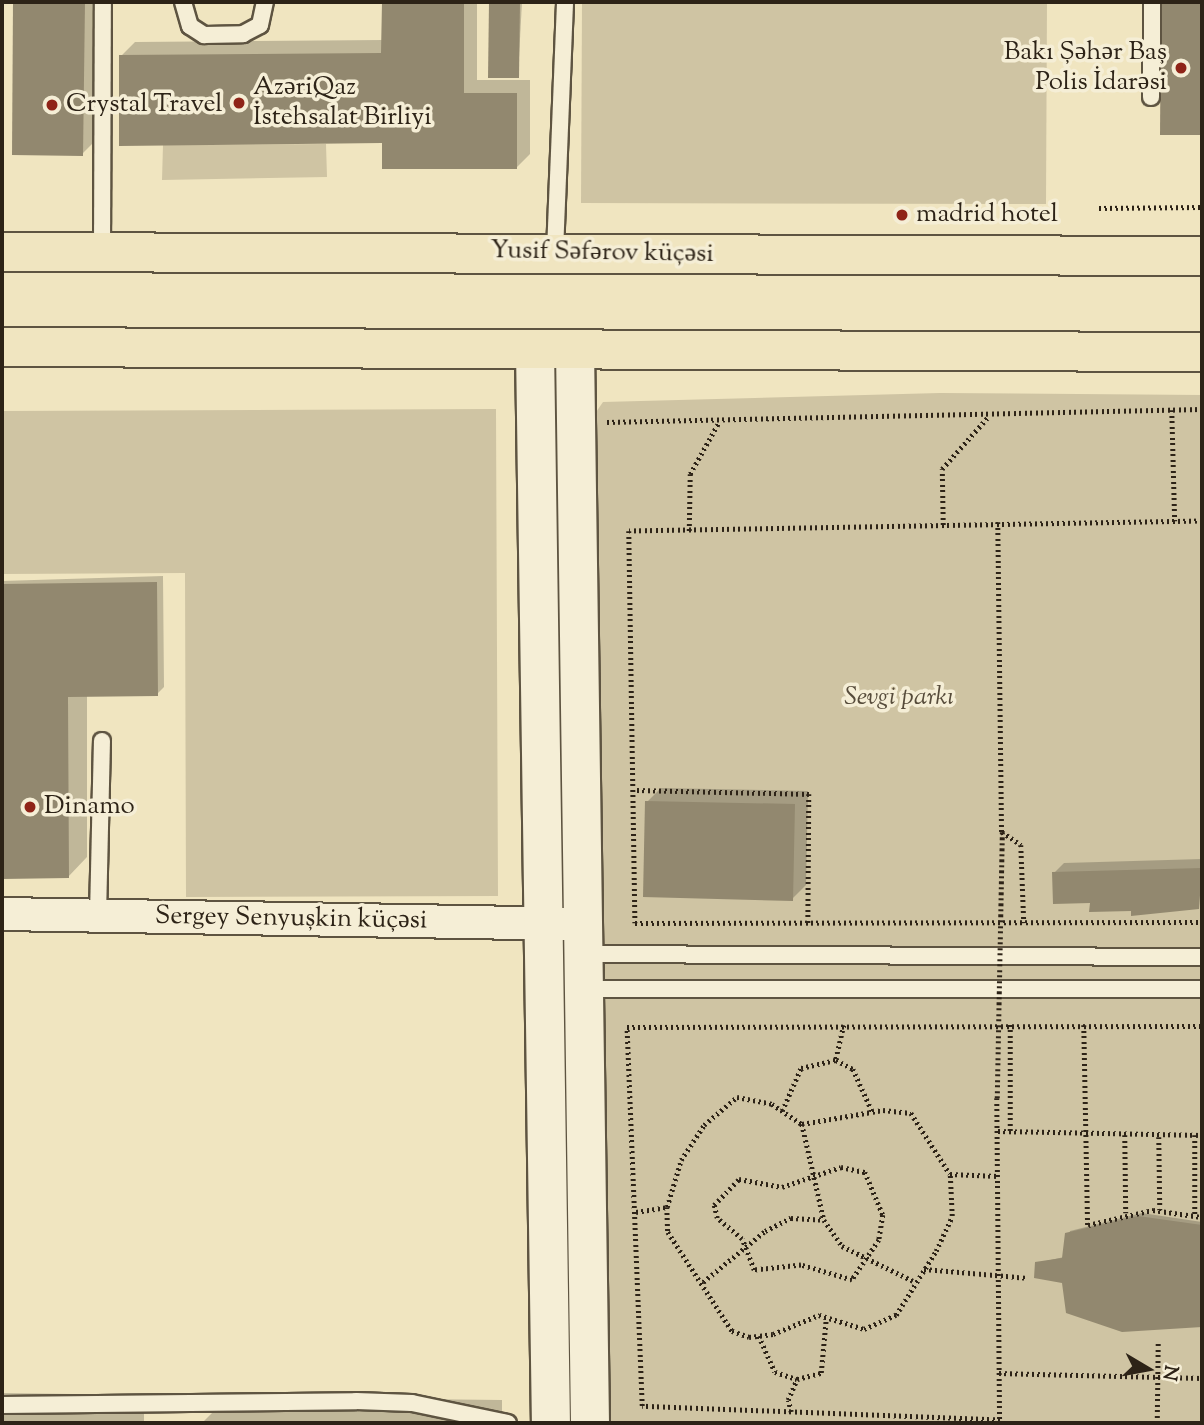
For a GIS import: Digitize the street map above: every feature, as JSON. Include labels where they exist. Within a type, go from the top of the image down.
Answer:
[{"type":"highway","name":"Yusif Səfərov küçəsi","points":[[2,252],[1202,256]]},
{"type":"highway","points":[[1099,257],[1202,267]]},
{"type":"highway","points":[[2,347],[1202,352]]},
{"type":"street","points":[[535,349],[551,1423]]},
{"type":"street","points":[[575,349],[581,956],[590,1423]]},
{"type":"street","name":"Sergey Senyuşkin küçəsi","points":[[2,914],[543,923],[581,956]]},
{"type":"lane","points":[[102,253],[103,2]]},
{"type":"lane","points":[[183,2],[190,26],[204,35],[243,34],[260,25],[265,2]]},
{"type":"lane","points":[[555,252],[565,2]]},
{"type":"lane","points":[[1151,97],[1152,2]]},
{"type":"lane","points":[[98,916],[102,741]]},
{"type":"lane","points":[[581,956],[1202,957]]},
{"type":"lane","points":[[581,956],[1202,989]]},
{"type":"lane","points":[[2,1405],[355,1401],[412,1403],[508,1423]]},
{"type":"path","points":[[1099,208],[1202,208]]},
{"type":"path","points":[[598,422],[719,422],[1202,409]]},
{"type":"path","points":[[1172,410],[1174,521]]},
{"type":"path","points":[[943,525],[942,470],[989,416]]},
{"type":"path","points":[[690,531],[690,474],[719,422]]},
{"type":"path","points":[[1202,521],[998,522],[629,531],[637,790],[635,923],[807,925],[1202,922]]},
{"type":"path","points":[[998,522],[1002,832],[997,1098],[1000,1420],[642,1406],[627,1027],[844,1025],[1010,1023],[1202,1026]]},
{"type":"path","points":[[637,790],[809,794],[807,925]]},
{"type":"path","points":[[1002,832],[1021,845],[1024,923]]},
{"type":"path","points":[[1010,1023],[1010,1131]]},
{"type":"path","points":[[836,1060],[844,1025]]},
{"type":"path","points":[[1084,1026],[1088,1225],[1126,1213],[1160,1210],[1202,1217]]},
{"type":"path","points":[[782,1111],[801,1069],[836,1060],[853,1069],[873,1112]]},
{"type":"path","points":[[802,1124],[873,1112],[911,1113],[950,1174],[953,1216],[923,1269],[913,1281],[896,1315],[864,1329],[826,1318],[759,1336],[732,1331],[703,1282],[668,1232],[667,1207],[681,1160],[704,1125],[737,1097],[782,1111],[802,1124],[816,1174],[824,1220],[842,1246],[865,1262],[913,1281]]},
{"type":"path","points":[[998,1131],[1087,1132],[1159,1137],[1202,1135]]},
{"type":"path","points":[[1125,1135],[1126,1213]]},
{"type":"path","points":[[1195,1135],[1195,1215]]},
{"type":"path","points":[[1159,1137],[1160,1210]]},
{"type":"path","points":[[841,1167],[865,1172],[879,1196],[878,1240],[852,1280],[801,1265],[754,1270],[746,1249],[717,1219],[714,1205],[739,1179],[782,1187],[841,1167]]},
{"type":"path","points":[[950,1174],[998,1175]]},
{"type":"path","points":[[636,1212],[667,1207]]},
{"type":"path","points":[[703,1282],[791,1218],[824,1220]]},
{"type":"path","points":[[923,1269],[1028,1278]]},
{"type":"path","points":[[759,1336],[775,1372],[797,1379],[821,1373],[826,1318]]},
{"type":"path","points":[[1157,1423],[1158,1342]]},
{"type":"path","points":[[999,1374],[1202,1378]]},
{"type":"path","points":[[791,1412],[788,1400],[797,1379]]},
{"type":"green space","points":[[582,2],[1047,2],[1046,204],[581,203]]},
{"type":"green space","points":[[326,144],[327,177],[162,180],[163,145]]},
{"type":"green space","name":"Sevgi parkı","points":[[940,393],[1202,395],[1202,1423],[605,1423],[590,421],[603,402]]},
{"type":"green space","points":[[496,409],[498,896],[186,897],[185,573],[2,574],[2,411]]},
{"type":"building","points":[[13,2],[85,2],[83,156],[12,155]]},
{"type":"building","points":[[382,2],[464,2],[464,93],[517,93],[517,169],[382,169],[382,143],[119,146],[119,55],[381,53]]},
{"type":"building","points":[[489,2],[520,2],[519,78],[488,78]]},
{"type":"building","name":"Bakı Şəhər Baş Polis İdarəsi","points":[[1161,2],[1202,2],[1202,135],[1160,135]]},
{"type":"building","points":[[157,582],[158,696],[68,697],[69,878],[2,879],[2,584]]},
{"type":"building","points":[[645,801],[795,804],[793,901],[643,897]]},
{"type":"building","points":[[1202,868],[1199,909],[1131,916],[1131,911],[1089,912],[1090,903],[1053,904],[1052,872]]},
{"type":"building","points":[[1138,1216],[1202,1225],[1202,1327],[1122,1332],[1066,1313],[1062,1283],[1034,1278],[1035,1262],[1062,1258],[1065,1233]]},
{"type":"place","name":"Bakı Şəhər Baş Polis İdarəsi","points":[[1181,68]]},
{"type":"place","name":"AzəriQaz İstehsalat Birliyi","points":[[239,103]]},
{"type":"place","name":"Crystal Travel","points":[[52,105]]},
{"type":"place","name":"madrid hotel","points":[[902,215]]},
{"type":"place","name":"Dinamo","points":[[30,807]]}]
